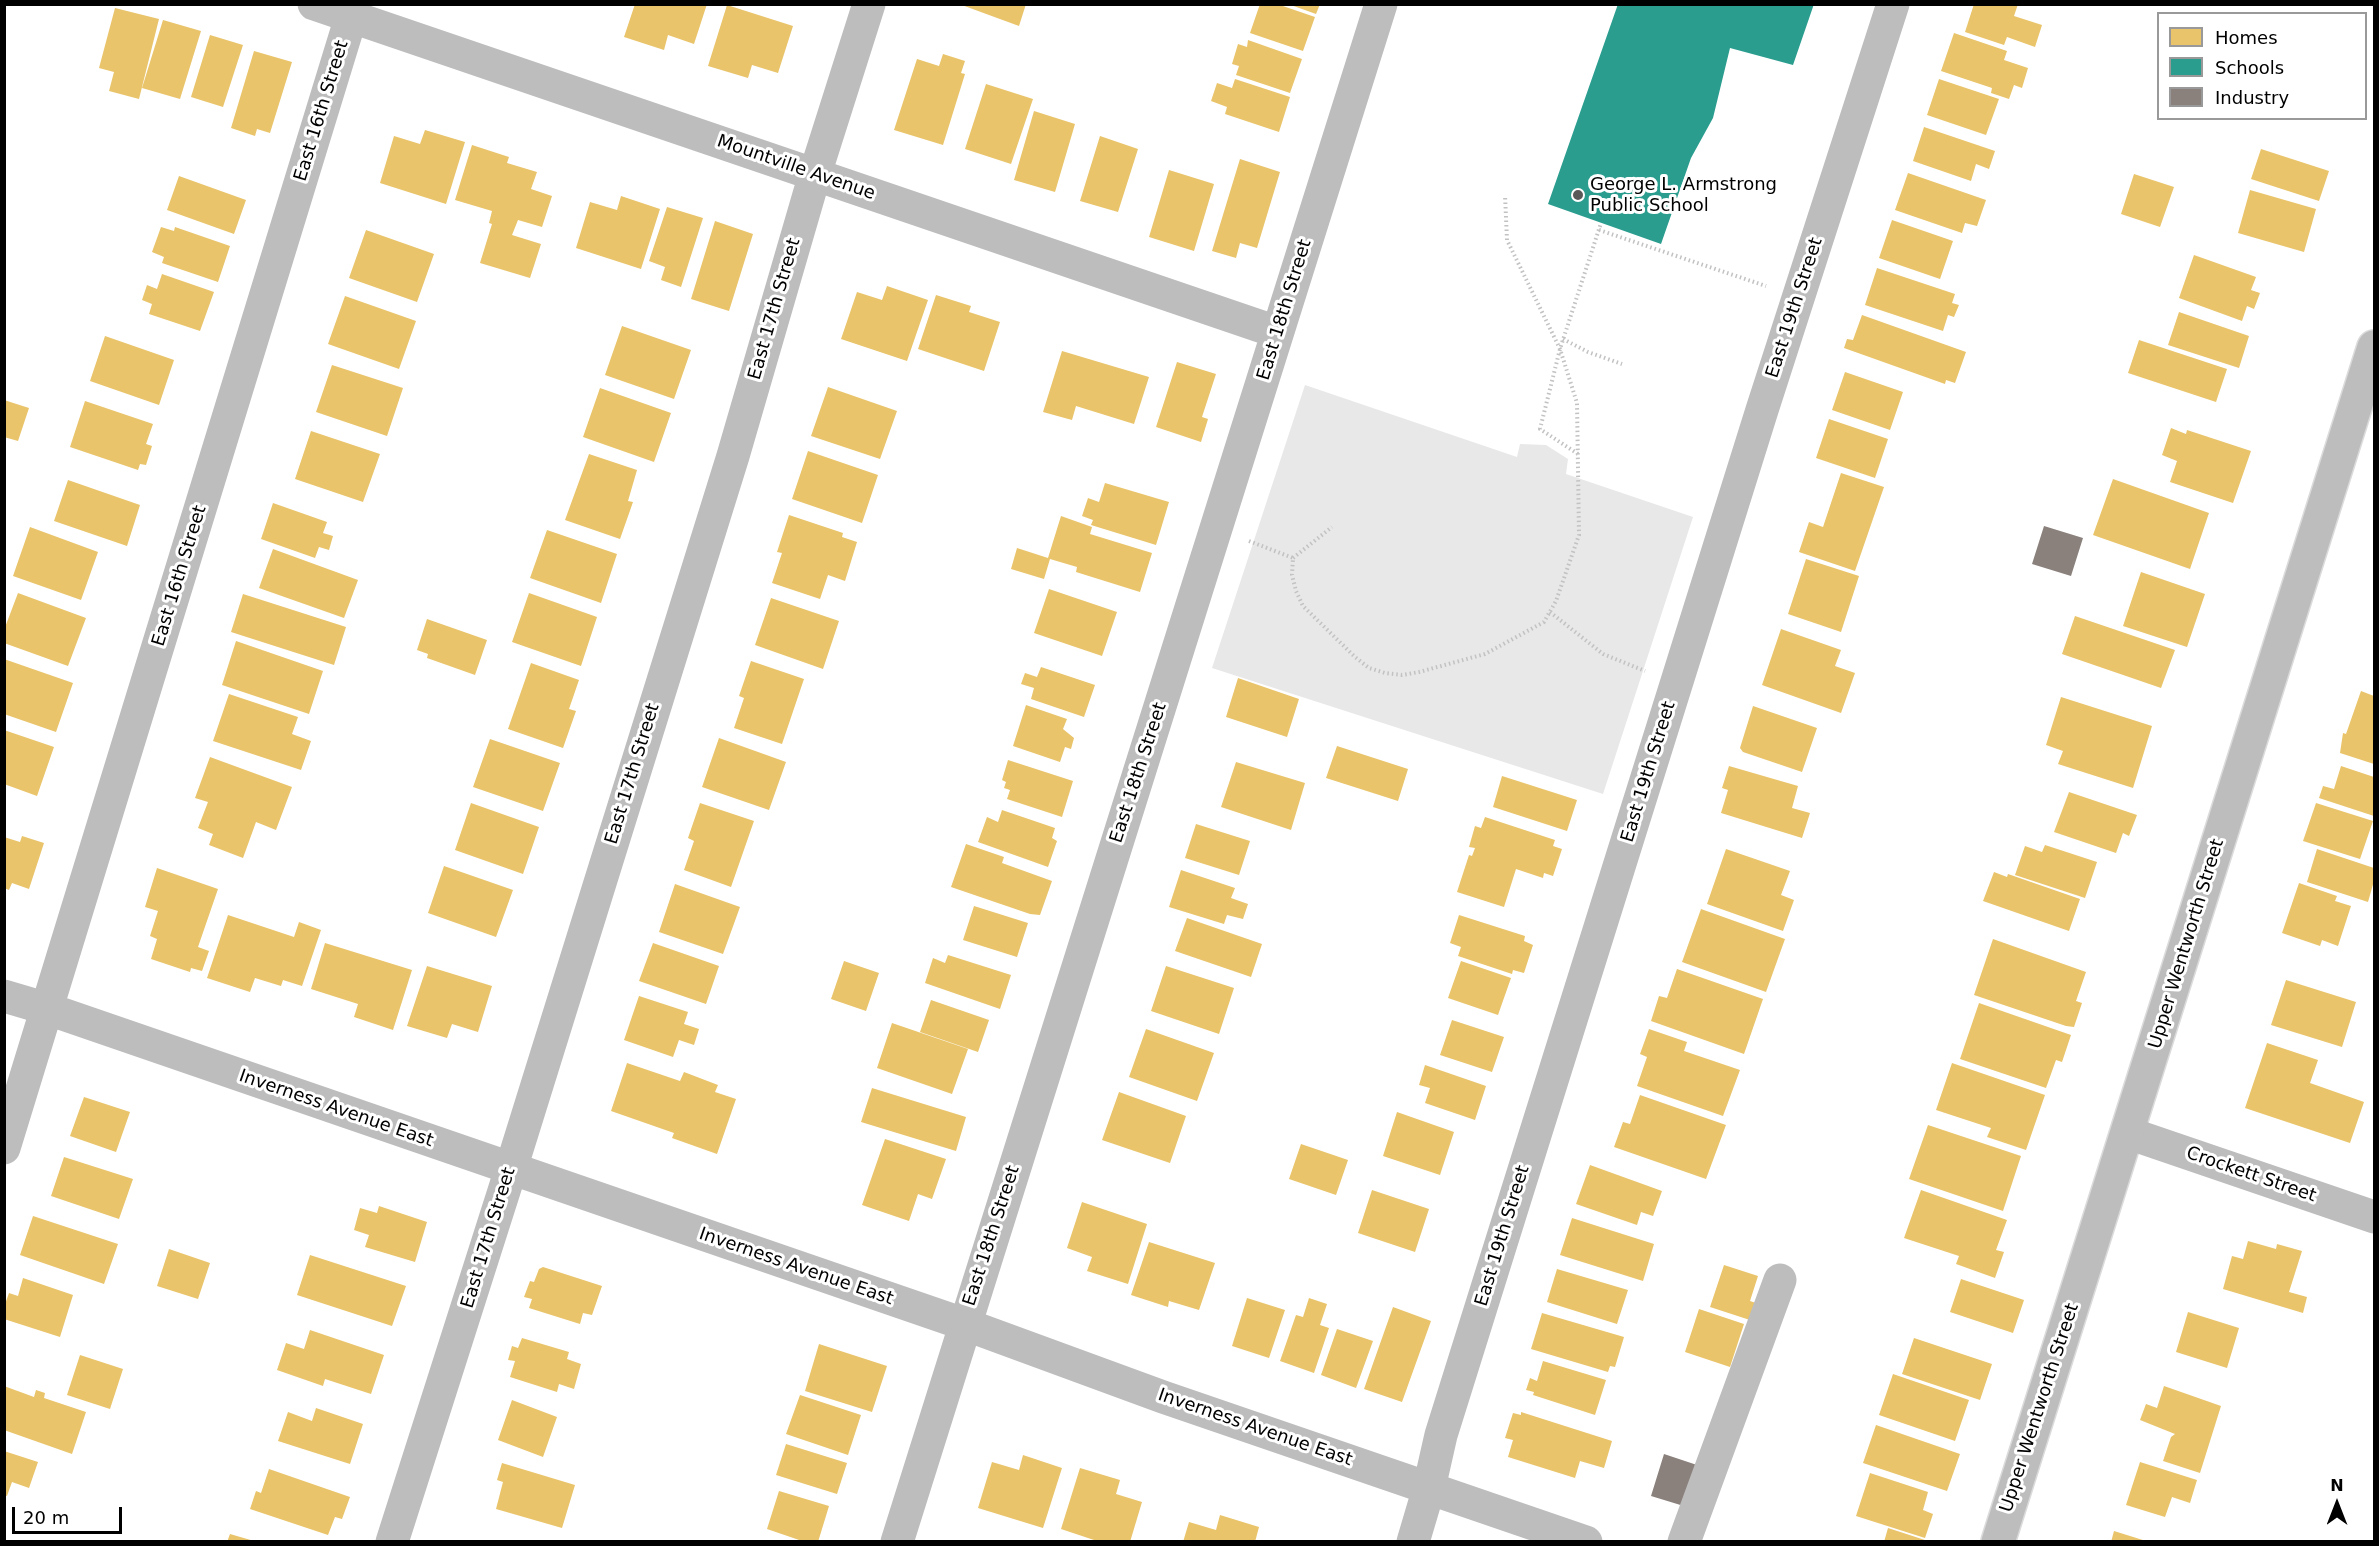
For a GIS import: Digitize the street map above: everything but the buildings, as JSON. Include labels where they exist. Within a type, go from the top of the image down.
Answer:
[{"type":"street","name":"Mountville Avenue","points":[[314,4],[353,11],[815,174],[1277,332]]},
{"type":"street","name":"East 17th Street","points":[[392,1542],[733,456],[815,174],[868,4]]},
{"type":"street","name":"East 18th Street","points":[[897,1542],[1381,4]]},
{"type":"street","name":"East 19th Street","points":[[1413,1542],[1441,1436],[1762,410],[1893,4]]},
{"type":"street","name":"East 16th Street","points":[[4,1148],[353,11]]},
{"type":"street","name":"Upper Wentworth Street","points":[[1998,1542],[2374,347]]},
{"type":"street","name":"Inverness Avenue East","points":[[4,996],[48,1009],[964,1324],[1163,1397],[1586,1542]]},
{"type":"street","name":"Crockett Street","points":[[2128,1133],[2374,1217]]},
{"type":"street","points":[[1684,1542],[1780,1280]]},
{"type":"path","points":[[1332,527],[1293,558],[1292,575],[1296,591],[1303,606],[1369,668],[1402,675],[1485,654],[1544,622],[1557,601],[1579,535],[1577,403],[1560,350],[1507,240],[1505,195]]},
{"type":"path","points":[[1579,454],[1540,429],[1563,339],[1601,223]]},
{"type":"path","points":[[1599,230],[1773,288]]},
{"type":"path","points":[[1563,339],[1588,352],[1622,364]]},
{"type":"path","points":[[1243,538],[1293,558]]},
{"type":"path","points":[[1550,612],[1603,654],[1649,673]]},
{"type":"shaded area","points":[[1305,385],[1517,457],[1520,444],[1546,445],[1568,459],[1566,474],[1693,517],[1603,794],[1212,668]]},
{"type":"place","name":"George L. Armstrong Public School","points":[[1578,195]]}]
